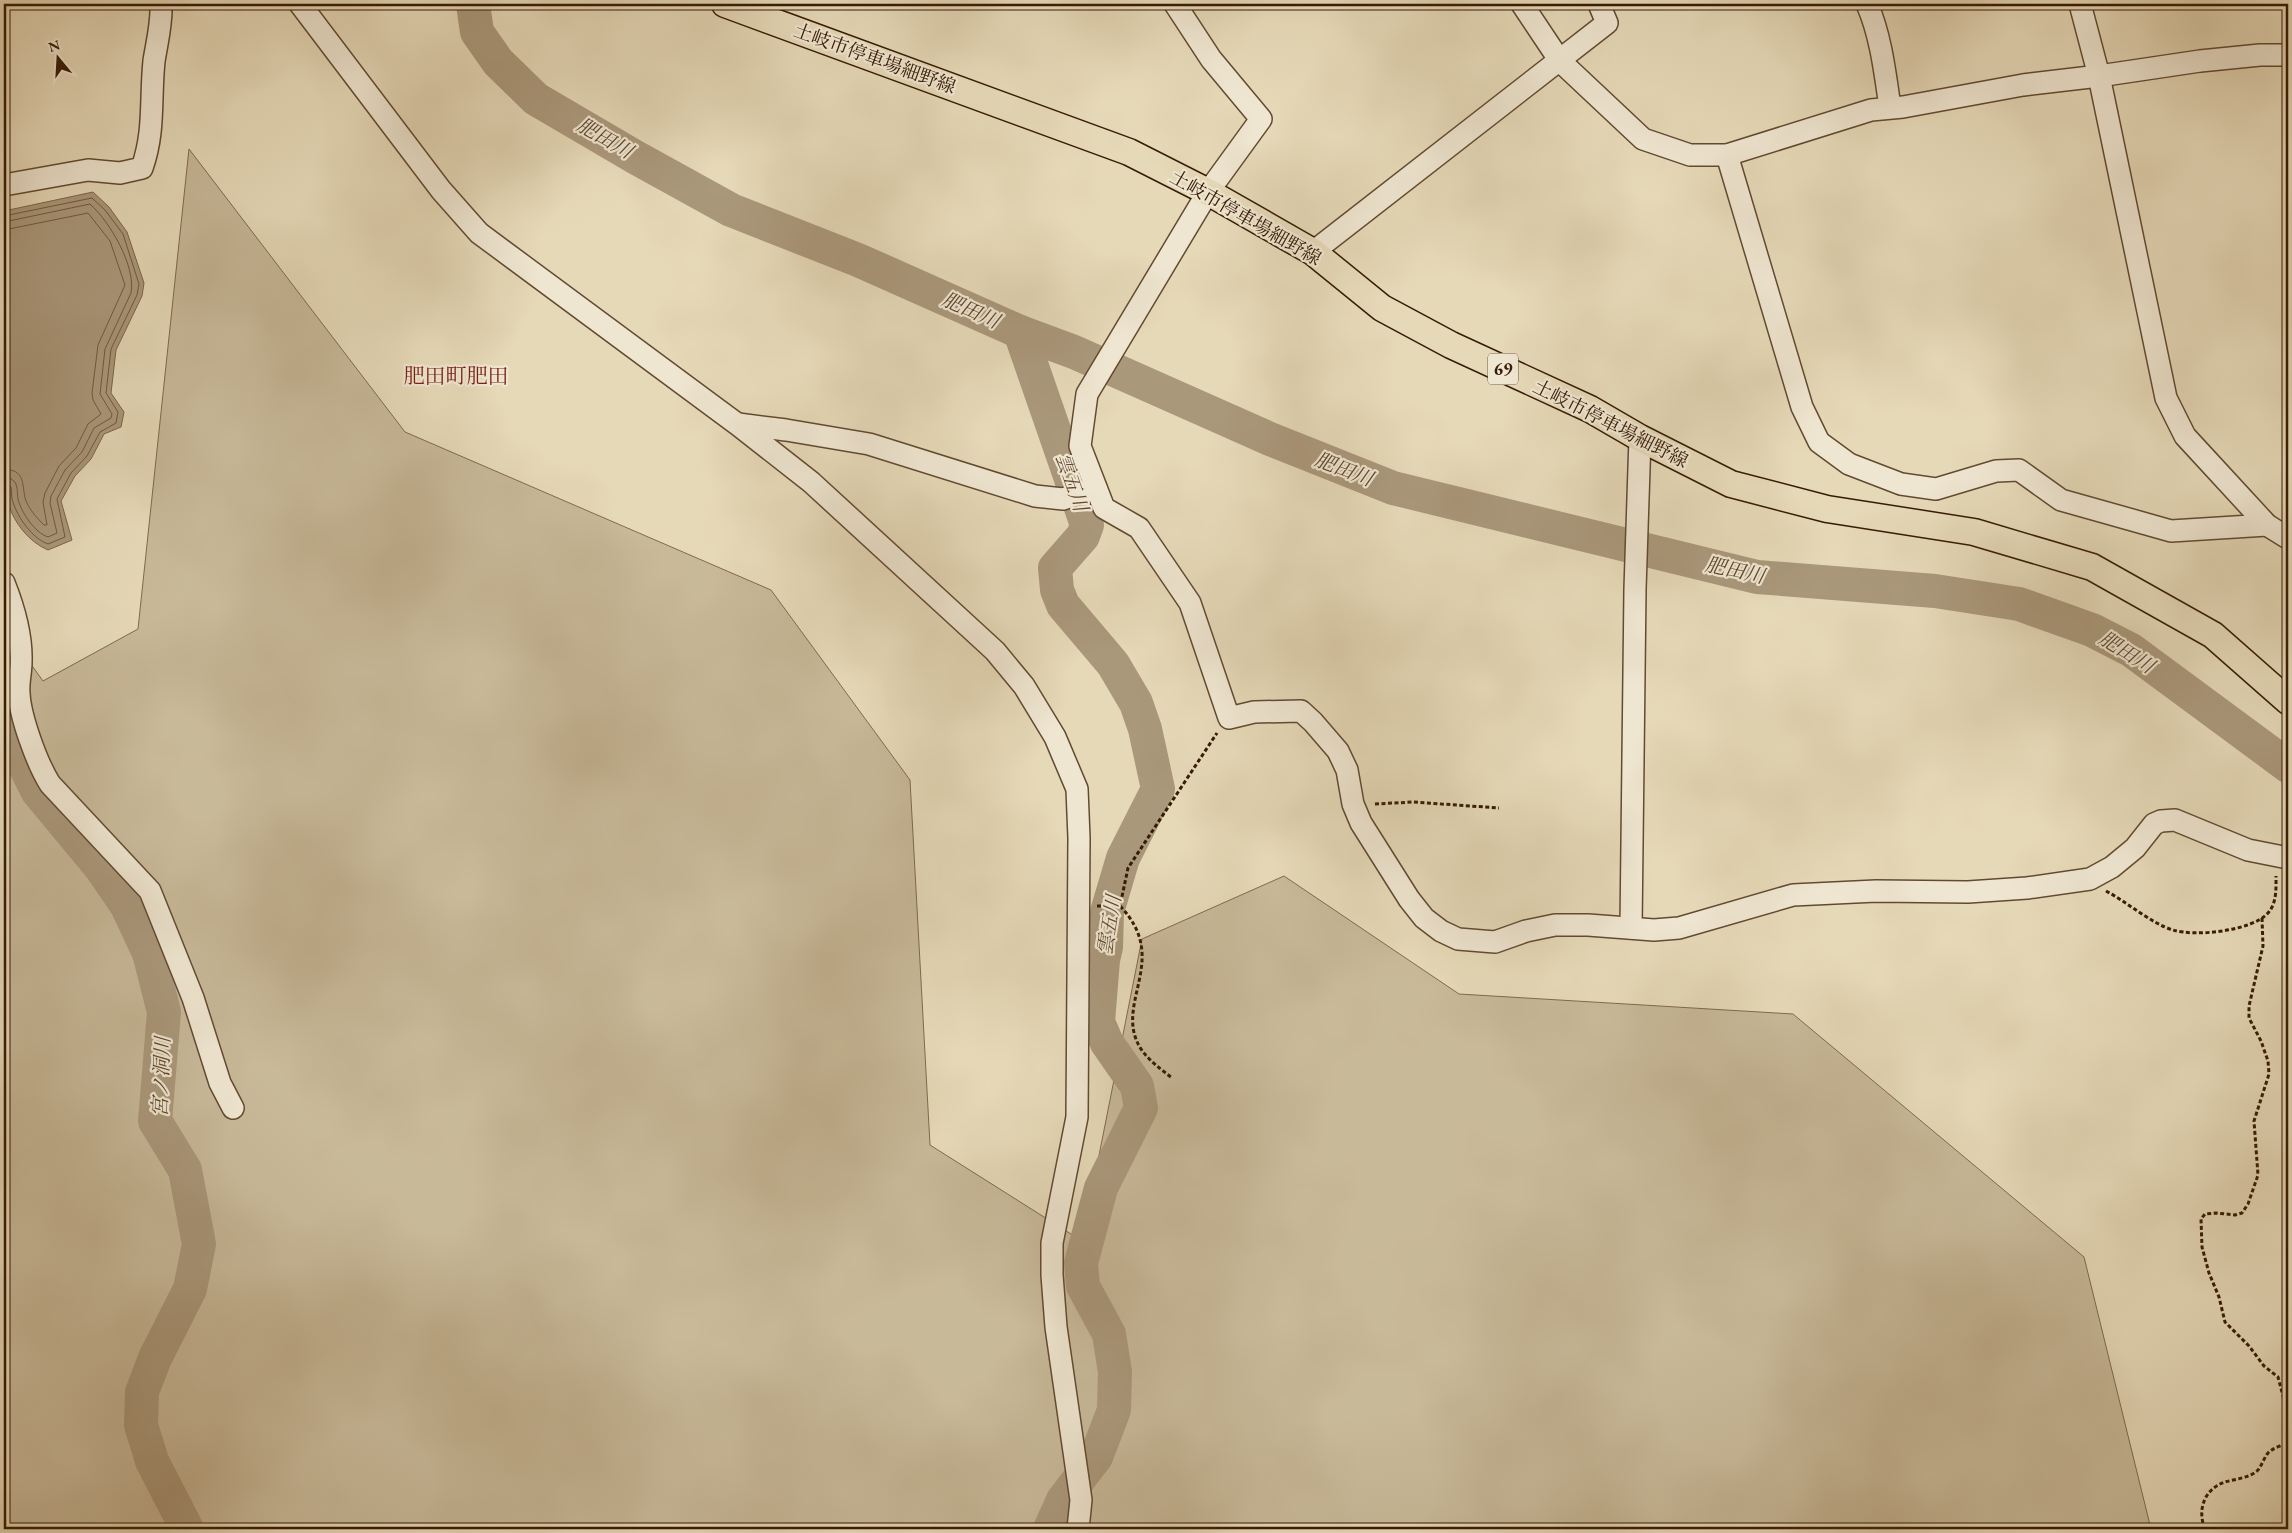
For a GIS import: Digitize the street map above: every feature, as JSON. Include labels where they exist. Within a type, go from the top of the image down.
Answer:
[{"type":"main road","name":"土岐市停車場細野線","points":[[724,4],[1120,149],[1208,192],[1313,252],[1382,308],[1451,345],[1590,409],[1640,438],[1731,484],[1827,509],[1974,532],[2092,567],[2213,635],[2288,701]]},
{"type":"street","points":[[4,185],[88,170],[120,173],[142,168],[148,152],[152,124],[152,90],[161,4]]},
{"type":"street","points":[[300,4],[435,182],[479,233],[737,424],[818,488],[995,651],[1024,686],[1056,737],[1077,789],[1079,907],[1078,1117],[1052,1243],[1052,1275],[1056,1327],[1081,1500],[1078,1529]]},
{"type":"street","points":[[1175,4],[1211,59],[1261,119],[1208,192],[1124,328],[1087,394],[1080,446],[1093,489],[1104,508],[1139,528],[1190,603],[1229,718],[1254,712],[1301,711],[1313,722],[1338,751],[1347,770],[1354,808],[1366,832],[1409,899],[1424,918],[1441,931],[1458,939],[1495,942],[1526,931],[1555,926],[1654,930],[1679,928],[1794,895],[1876,891],[1968,892],[2027,888],[2090,879],[2112,867],[2135,848],[2154,824],[2161,821],[2175,820],[2248,850],[2282,856]]},
{"type":"street","points":[[1522,4],[1560,61],[1643,139],[1690,155],[1727,155],[1871,110],[1903,107],[2023,85],[2200,61],[2260,55],[2288,55]]},
{"type":"street","points":[[1313,252],[1607,23],[1598,4]]},
{"type":"street","points":[[1867,4],[1881,50],[1890,107]]},
{"type":"street","points":[[2080,4],[2099,76],[2166,398],[2185,436],[2267,525],[2288,538]]},
{"type":"street","points":[[1727,155],[1802,407],[1819,442],[1850,464],[1901,484],[1936,489],[1996,471],[2018,470],[2061,500],[2171,531],[2267,525]]},
{"type":"street","points":[[737,424],[868,444],[1035,496],[1063,499],[1093,489]]},
{"type":"street","points":[[1631,928],[1637,477],[1640,438]]},
{"type":"street","points":[[4,583],[18,623],[22,663],[19,693],[22,713],[42,771],[50,784],[150,891],[193,998],[220,1083],[233,1108]]},
{"type":"path","points":[[1120,906],[1128,868],[1204,751],[1229,718]]},
{"type":"path","points":[[1354,808],[1382,803],[1413,802],[1499,808]]},
{"type":"path","points":[[2090,879],[2096,886],[2127,902],[2171,930],[2201,933],[2240,928],[2262,918],[2270,912],[2276,896],[2282,856]]},
{"type":"path","points":[[1079,907],[1120,906],[1131,917],[1144,953],[1133,1018],[1135,1032],[1140,1047],[1148,1058],[1172,1078]]},
{"type":"path","points":[[2262,918],[2264,946],[2249,1006],[2249,1018],[2261,1041],[2268,1062],[2269,1074],[2254,1120],[2258,1175],[2251,1196],[2242,1213],[2235,1215],[2205,1214],[2201,1219],[2202,1246],[2225,1322],[2249,1346],[2264,1366],[2278,1377],[2288,1415]]},
{"type":"path","points":[[2205,1529],[2201,1510],[2204,1500],[2211,1490],[2222,1483],[2248,1476],[2258,1470],[2268,1454],[2288,1442]]},
{"type":"shaded area","points":[[189,149],[405,432],[771,590],[910,780],[930,1145],[1082,1241],[1142,939],[1284,876],[1459,994],[1793,1014],[2084,1257],[2151,1529],[4,1529],[4,627],[43,681],[138,629]]},
{"type":"water","points":[[93,192],[109,207],[127,232],[144,283],[142,296],[116,350],[111,393],[124,412],[121,427],[104,434],[91,459],[75,476],[61,501],[72,540],[48,550],[29,537],[18,525],[7,501],[4,485],[4,211]]},
{"type":"waterway","name":"肥田川","points":[[473,4],[477,32],[498,62],[536,99],[731,210],[858,260],[1020,332],[1074,352],[1270,439],[1393,488],[1757,577],[1935,591],[2019,604],[2092,630],[2131,650],[2288,766]]},
{"type":"waterway","name":"雲五川","points":[[1020,332],[1087,525],[1083,536],[1055,568],[1057,590],[1063,605],[1113,664],[1136,703],[1145,729],[1158,789],[1123,858],[1107,912],[1106,947],[1103,960],[1098,1022],[1107,1043],[1137,1086],[1141,1108],[1101,1188],[1081,1263],[1083,1286],[1109,1334],[1115,1372],[1114,1410],[1096,1457],[1063,1500],[1050,1529]]},
{"type":"waterway","name":"宮ノ洞川","points":[[4,699],[8,733],[38,792],[101,868],[127,906],[149,953],[164,1012],[155,1121],[185,1170],[199,1244],[190,1289],[155,1358],[142,1392],[141,1425],[152,1461],[187,1529]]},
{"type":"district","name":"肥田町肥田","points":[[456,376]]}]
